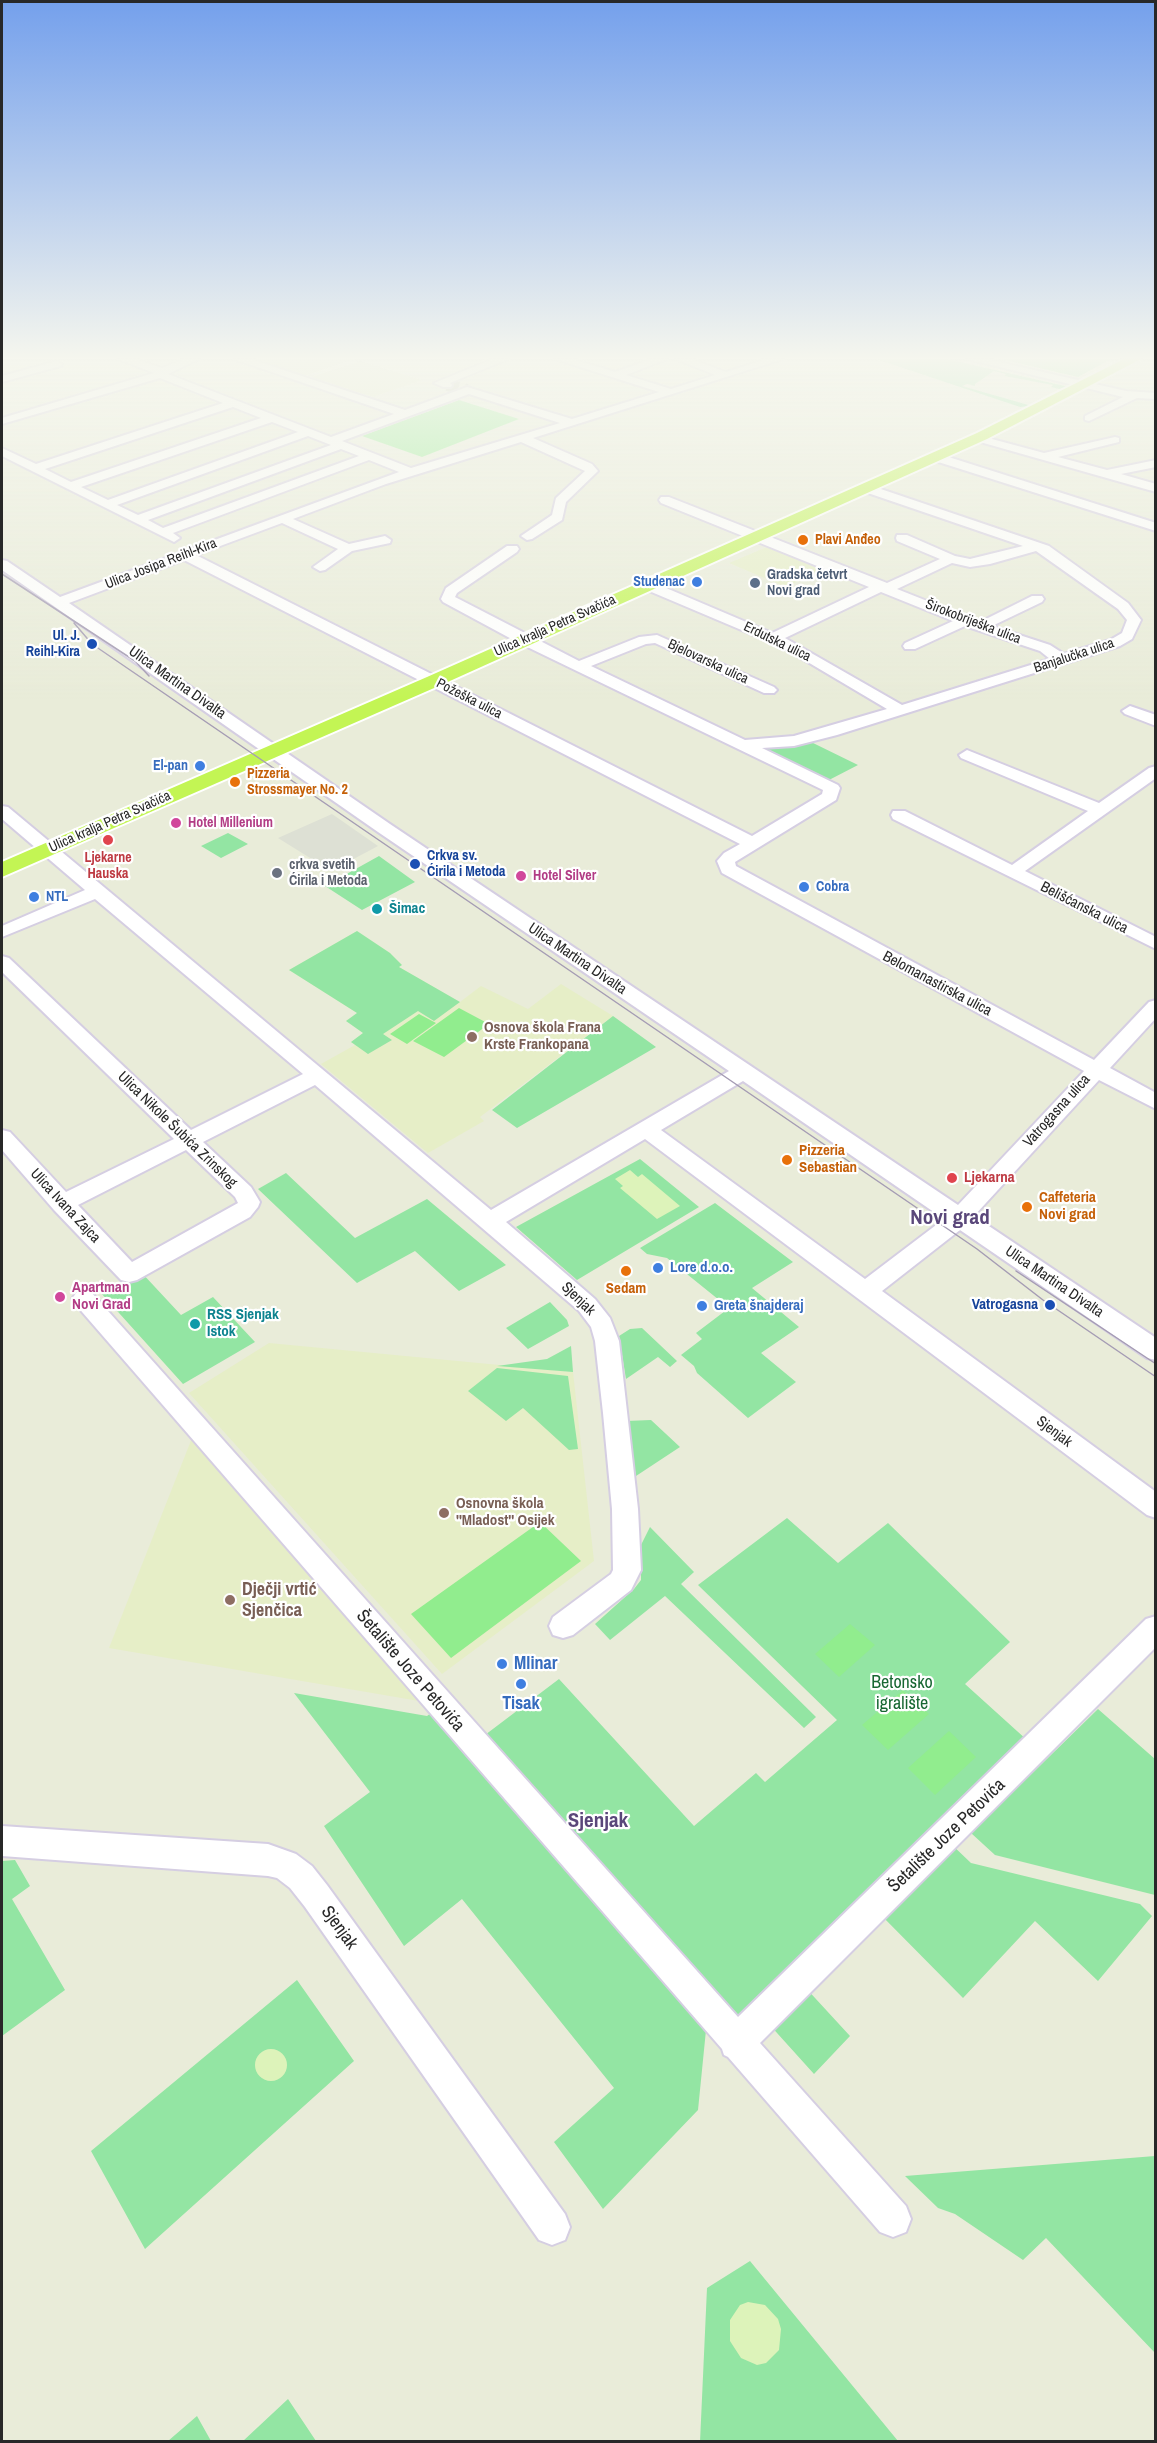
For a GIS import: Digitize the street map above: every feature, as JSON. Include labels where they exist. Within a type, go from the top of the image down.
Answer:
[{"type":"main road","name":"Ulica kralja Petra Svačića","points":[[2,870],[434,681],[900,473]]},
{"type":"street","name":"Požeška ulica","points":[[46,473],[163,532],[191,553],[434,681],[752,843]]},
{"type":"street","points":[[71,486],[109,473]]},
{"type":"street","points":[[108,504],[195,473]]},
{"type":"street","points":[[138,519],[258,473]]},
{"type":"street","points":[[163,532],[324,473]]},
{"type":"street","name":"Ulica Josipa Reihl-Kira","points":[[59,602],[404,473]]},
{"type":"street","points":[[527,536],[558,517],[560,501],[590,473]]},
{"type":"street","points":[[987,473],[1155,526]]},
{"type":"street","points":[[1099,473],[1155,488]]},
{"type":"street","points":[[1106,475],[1114,473]]},
{"type":"street","name":"Banjalučka ulica","points":[[744,745],[812,738],[1122,640],[1131,630],[1134,620],[1123,606],[1053,555],[1036,546],[866,488]]},
{"type":"street","name":"Širokobriješka ulica","points":[[665,500],[980,627],[1045,648],[1062,660]]},
{"type":"street","points":[[281,518],[348,548]]},
{"type":"street","points":[[902,538],[951,559],[978,563],[1036,546]]},
{"type":"street","points":[[320,567],[348,548],[385,540]]},
{"type":"street","points":[[513,549],[451,591],[448,599],[524,640],[832,788],[830,796],[752,843]]},
{"type":"street","points":[[773,638],[951,559]]},
{"type":"street","name":"Ulica Martina Divalta","points":[[2,564],[742,1072],[1155,1351]]},
{"type":"street","name":"Erdutska ulica","points":[[647,585],[773,638],[901,711]]},
{"type":"street","points":[[980,627],[1037,599]]},
{"type":"street","points":[[910,646],[965,621]]},
{"type":"street","name":"Bjelovarska ulica","points":[[579,666],[644,640],[657,639],[769,690]]},
{"type":"street","points":[[1130,711],[1155,721]]},
{"type":"street","points":[[968,755],[1100,810]]},
{"type":"street","points":[[1012,872],[1155,771]]},
{"type":"street","name":"Sjenjak","points":[[2,811],[490,1221],[587,1305],[602,1324],[607,1341],[625,1509],[627,1570],[621,1582],[563,1626]]},
{"type":"street","name":"Belišćanska ulica","points":[[899,815],[1155,944]]},
{"type":"street","name":"Belomanastirska ulica","points":[[752,843],[726,861],[725,866],[734,873],[1155,1102]]},
{"type":"street","points":[[2,932],[96,892]]},
{"type":"street","name":"Ulica Nikole Šubića Zrinskog","points":[[2,962],[247,1197],[249,1202],[247,1207],[129,1274]]},
{"type":"street","name":"Vatrogasna ulica","points":[[960,1218],[1155,1006]]},
{"type":"street","points":[[490,1221],[742,1072]]},
{"type":"street","points":[[62,1204],[316,1076]]},
{"type":"street","name":"Sjenjak","points":[[646,1129],[1155,1507]]},
{"type":"street","name":"Ulica Ivana Zajca","points":[[2,1137],[129,1274]]},
{"type":"street","points":[[866,1291],[936,1239],[960,1218]]},
{"type":"street","name":"Šetalište Joze Petovića","points":[[84,1299],[893,2219]]},
{"type":"street","name":"Šetalište Joze Petovića","points":[[736,2043],[1155,1628]]},
{"type":"street","name":"Sjenjak","points":[[2,1841],[268,1860],[285,1865],[301,1877],[316,1896],[552,2227]]},
{"type":"shaded area","points":[[774,544],[829,566],[786,587],[729,563]]},
{"type":"shaded area","points":[[332,814],[378,846],[331,871],[278,838]]},
{"type":"shaded area","name":"Osnova škola Frana Krste Frankopana","points":[[357,931],[390,953],[402,965],[399,967],[460,1002],[481,986],[528,1009],[561,984],[613,1016],[480,1117],[484,1121],[428,1153],[321,1064],[355,1045],[351,1042],[363,1033],[346,1021],[357,1013],[289,970]]},
{"type":"shaded area","name":"Osnovna škola ''Mladost'' Osijek","points":[[269,1343],[573,1372],[594,1561],[442,1674],[189,1393]]},
{"type":"shaded area","name":"Dječji vrtić Sjenčica","points":[[192,1438],[419,1701],[109,1648]]},
{"type":"green space","points":[[811,742],[858,765],[829,780],[763,750],[772,745]]},
{"type":"green space","points":[[228,833],[248,844],[221,858],[201,846]]},
{"type":"green space","points":[[379,856],[415,882],[362,910],[325,886]]},
{"type":"green space","points":[[357,931],[390,953],[402,965],[399,967],[460,1002],[434,1021],[418,1011],[383,1034],[392,1040],[368,1054],[351,1042],[363,1033],[346,1021],[357,1013],[289,970]]},
{"type":"green space","points":[[459,1008],[489,1024],[444,1057],[413,1041]]},
{"type":"green space","points":[[419,1014],[436,1023],[407,1044],[390,1034]]},
{"type":"green space","points":[[613,1016],[656,1047],[517,1128],[492,1110]]},
{"type":"green space","points":[[640,1159],[699,1207],[577,1280],[516,1227]]},
{"type":"green space","points":[[286,1173],[355,1238],[427,1199],[506,1265],[459,1291],[415,1251],[357,1283],[258,1189]]},
{"type":"green space","points":[[715,1203],[793,1262],[752,1288],[799,1327],[761,1353],[796,1382],[748,1418],[697,1373],[694,1366],[681,1355],[702,1339],[696,1333],[729,1308],[667,1258],[647,1254],[640,1248]]},
{"type":"green space","points":[[141,1272],[181,1315],[213,1297],[255,1342],[183,1384],[101,1293]]},
{"type":"green space","points":[[550,1302],[567,1320],[569,1326],[528,1349],[506,1328]]},
{"type":"green space","points":[[642,1328],[677,1361],[670,1367],[658,1357],[626,1379],[619,1336],[630,1329]]},
{"type":"green space","points":[[571,1346],[573,1372],[497,1366],[547,1359]]},
{"type":"green space","points":[[497,1368],[568,1376],[578,1449],[569,1450],[523,1408],[506,1421],[468,1391]]},
{"type":"green space","points":[[651,1420],[680,1447],[636,1476],[626,1421]]},
{"type":"green space","name":"Betonsko igralište","points":[[787,1518],[838,1563],[888,1523],[1010,1642],[965,1684],[1038,1750],[737,2037],[481,1738],[559,1679],[694,1826],[756,1773],[765,1782],[837,1720],[698,1585]]},
{"type":"green space","points":[[540,1522],[581,1561],[451,1658],[411,1614]]},
{"type":"green space","points":[[650,1527],[694,1572],[681,1584],[816,1717],[804,1728],[665,1596],[610,1640],[595,1624],[641,1580],[641,1545]]},
{"type":"green space","points":[[850,1624],[875,1645],[839,1677],[815,1654]]},
{"type":"green space","name":"Betonsko igralište","points":[[903,1690],[929,1714],[888,1750],[862,1725]]},
{"type":"green space","points":[[294,1693],[427,1716],[439,1707],[707,2020],[698,2110],[603,2209],[554,2142],[614,2088],[462,1899],[404,1946],[324,1826],[370,1792]]},
{"type":"green space","points":[[1098,1709],[1155,1759],[1155,1895],[995,1855],[971,1833]]},
{"type":"green space","points":[[949,1731],[976,1757],[935,1795],[908,1768]]},
{"type":"green space","points":[[949,1842],[971,1863],[1140,1904],[1152,1916],[1098,1981],[1035,1921],[963,1998],[879,1913]]},
{"type":"green space","points":[[15,1860],[30,1886],[12,1899],[65,1990],[2,2036],[2,1861]]},
{"type":"green space","points":[[297,1980],[354,2061],[145,2249],[91,2151]]},
{"type":"green space","points":[[804,1986],[850,2036],[814,2074],[768,2023]]},
{"type":"green space","points":[[1155,2156],[1155,2353],[1046,2238],[1023,2260],[955,2214],[938,2208],[905,2176]]},
{"type":"green space","points":[[750,2261],[898,2441],[700,2442],[707,2288]]},
{"type":"green space","points":[[288,2399],[316,2441],[243,2441]]},
{"type":"green space","points":[[197,2416],[211,2441],[168,2441]]},
{"type":"sand","points":[[630,1170],[638,1177],[642,1174],[680,1206],[657,1219],[620,1188],[623,1186],[615,1179]]},
{"type":"sand","points":[[271,2049],[282,2054],[287,2065],[282,2076],[271,2081],[260,2076],[255,2065],[260,2054]]},
{"type":"sand","points":[[748,2302],[765,2305],[778,2319],[781,2329],[779,2350],[766,2363],[757,2365],[741,2358],[730,2341],[730,2320],[740,2305]]},
{"type":"tram line","points":[[2,574],[135,661],[149,676]]},
{"type":"tram line","points":[[74,623],[92,644],[977,1249],[1043,1300],[1156,1377]]},
{"type":"tram line","points":[[1016,1271],[1156,1364]]},
{"type":"place","name":"Plavi Anđeo","points":[[803,540]]},
{"type":"place","name":"Studenac","points":[[697,582]]},
{"type":"place","name":"Gradska četvrt Novi grad","points":[[755,583]]},
{"type":"place","name":"Ul. J. Reihl-Kira","points":[[92,644]]},
{"type":"place","name":"El-pan","points":[[200,766]]},
{"type":"place","name":"Pizzeria Strossmayer No. 2","points":[[235,782]]},
{"type":"place","name":"Hotel Millenium","points":[[176,823]]},
{"type":"place","name":"Ljekarne Hauska","points":[[108,840]]},
{"type":"place","name":"Crkva sv. Ćirila i Metoda","points":[[415,864]]},
{"type":"place","name":"crkva svetih Ćirila i Metoda","points":[[277,873]]},
{"type":"place","name":"Hotel Silver","points":[[521,876]]},
{"type":"place","name":"Cobra","points":[[804,887]]},
{"type":"place","name":"NTL","points":[[34,897]]},
{"type":"place","name":"Šimac","points":[[377,909]]},
{"type":"place","name":"Osnova škola Frana Krste Frankopana","points":[[472,1037]]},
{"type":"place","name":"Pizzeria Sebastian","points":[[787,1160]]},
{"type":"place","name":"Ljekarna","points":[[952,1178]]},
{"type":"place","name":"Caffeteria Novi grad","points":[[1027,1207]]},
{"type":"place","name":"Lore d.o.o.","points":[[658,1268]]},
{"type":"place","name":"Sedam","points":[[626,1271]]},
{"type":"place","name":"Apartman Novi Grad","points":[[60,1297]]},
{"type":"place","name":"Vatrogasna","points":[[1050,1305]]},
{"type":"place","name":"Greta šnajderaj","points":[[702,1306]]},
{"type":"place","name":"RSS Sjenjak Istok","points":[[195,1324]]},
{"type":"place","name":"Osnovna škola ''Mladost'' Osijek","points":[[444,1513]]},
{"type":"place","name":"Dječji vrtić Sjenčica","points":[[230,1600]]},
{"type":"place","name":"Mlinar","points":[[502,1664]]},
{"type":"place","name":"Tisak","points":[[521,1684]]},
{"type":"district","name":"Novi grad","points":[[950,1218]]},
{"type":"district","name":"Sjenjak","points":[[598,1821]]}]
